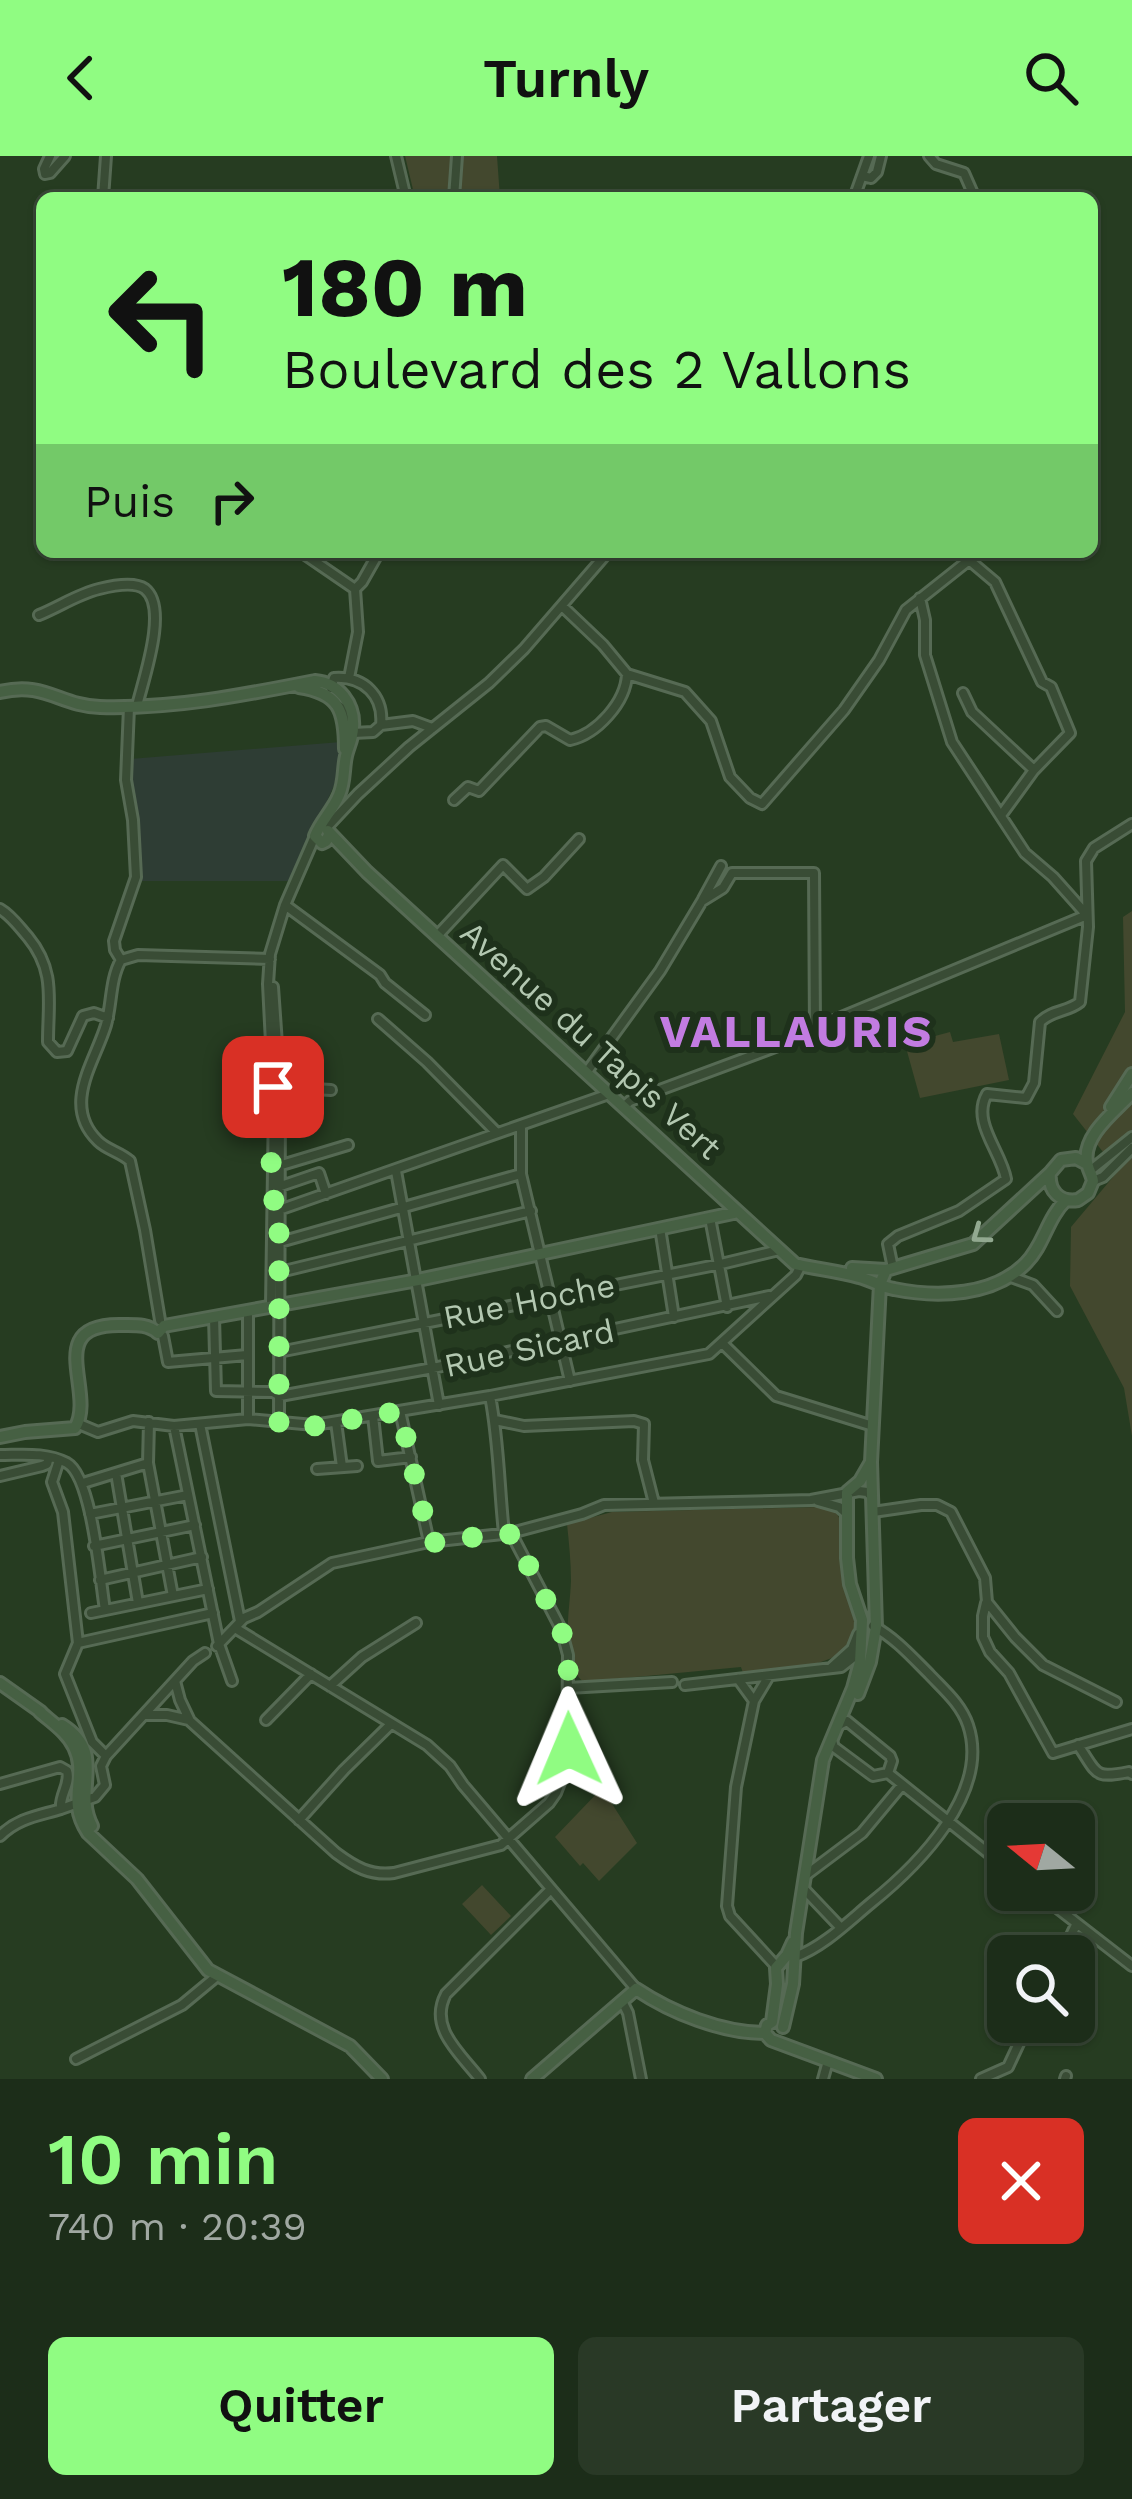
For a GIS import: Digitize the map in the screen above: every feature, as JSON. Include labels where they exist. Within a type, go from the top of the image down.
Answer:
[{"type":"main road","points":[[296,686],[332,689]]},
{"type":"main road","points":[[0,692],[28,688],[85,706],[133,706],[208,702],[296,686],[332,689],[351,708],[353,733],[345,760]]},
{"type":"main road","points":[[324,835],[342,786],[345,760],[344,725],[332,689]]},
{"type":"main road","name":"Avenue du Tapis Vert","points":[[324,835],[789,1261],[801,1265]]},
{"type":"main road","points":[[801,1265],[890,1269],[973,1244],[1060,1160],[1071,1157],[1117,1101],[1132,1074]]},
{"type":"main road","points":[[801,1265],[894,1289],[971,1292],[995,1286],[1026,1263],[1066,1201],[1084,1197],[1092,1139],[1132,1093]]},
{"type":"main road","points":[[1071,1157],[1090,1172]]},
{"type":"main road","points":[[1050,1173],[1052,1190],[1066,1201]]},
{"type":"main road","points":[[0,1437],[70,1430],[79,1424],[76,1356],[80,1339],[102,1325],[160,1327],[418,1280],[738,1212]]},
{"type":"main road","points":[[776,2031],[788,2015],[820,1777],[870,1662],[871,1462],[880,1284],[890,1269]]},
{"type":"main road","points":[[60,1430],[79,1401]]},
{"type":"main road","points":[[854,1695],[844,1666],[862,1651],[870,1624],[850,1584],[848,1492],[871,1462]]},
{"type":"main road","points":[[0,1683],[66,1735],[76,1752],[78,1814],[88,1833],[137,1879],[196,1957],[217,1976],[350,2046],[382,2079]]},
{"type":"main road","points":[[776,2031],[777,1967],[796,1933]]},
{"type":"main road","points":[[777,1967],[786,1978],[794,1965]]},
{"type":"main road","points":[[532,2079],[636,1989],[676,2011],[737,2030],[776,2031],[798,2049],[876,2079]]},
{"type":"street","points":[[50,156],[45,174],[64,156]]},
{"type":"street","points":[[103,192],[106,156]]},
{"type":"street","points":[[396,156],[405,192]]},
{"type":"street","points":[[454,192],[457,156]]},
{"type":"street","points":[[856,192],[869,156]]},
{"type":"street","points":[[862,176],[871,178],[877,172],[881,156]]},
{"type":"street","points":[[929,156],[936,164],[964,173],[972,192]]},
{"type":"street","points":[[310,558],[356,589]]},
{"type":"street","points":[[332,689],[349,678],[358,632],[356,589],[376,558]]},
{"type":"street","points":[[279,1424],[277,1087],[270,964],[286,904],[324,835],[358,794],[512,660],[603,558]]},
{"type":"street","points":[[562,606],[627,674],[685,692],[711,721],[730,777],[749,798],[762,804],[844,710],[906,610],[969,558]]},
{"type":"street","points":[[973,558],[995,582],[1070,733],[1034,770],[1002,814]]},
{"type":"street","points":[[39,615],[98,589],[131,584],[149,592],[155,613],[133,706],[126,780],[136,878],[114,941],[121,960]]},
{"type":"street","points":[[920,598],[925,655],[952,742],[1025,853],[1087,915]]},
{"type":"street","points":[[454,800],[468,787],[479,791],[540,727],[570,740],[581,737],[623,696],[627,674]]},
{"type":"street","points":[[349,678],[372,690],[381,720],[373,732],[353,733]]},
{"type":"street","points":[[963,693],[972,712],[1034,770]]},
{"type":"street","points":[[381,720],[412,721],[434,728]]},
{"type":"street","points":[[890,1269],[889,1244],[898,1236],[959,1211],[1006,1179],[981,1105],[988,1094],[1026,1098],[1034,1083],[1040,1022],[1080,1002],[1086,861],[1094,848],[1132,824]]},
{"type":"street","points":[[437,937],[502,866],[527,889],[578,839]]},
{"type":"street","points":[[586,1072],[660,971],[722,866]]},
{"type":"street","points":[[702,901],[723,888],[731,873],[814,873],[815,1028]]},
{"type":"street","points":[[286,904],[425,1015]]},
{"type":"street","points":[[0,909],[44,959],[52,1048],[67,1051],[83,1016],[94,1013],[108,1018]]},
{"type":"street","points":[[623,1107],[1087,915]]},
{"type":"street","points":[[247,1355],[168,1362],[130,1161],[95,1139],[81,1100],[84,1074],[108,1018],[121,960],[138,955],[270,964]]},
{"type":"street","points":[[379,1019],[496,1132]]},
{"type":"street","points":[[277,1087],[331,1090]]},
{"type":"street","points":[[277,1204],[396,1171],[609,1094]]},
{"type":"street","points":[[520,1127],[521,1174],[570,1381]]},
{"type":"street","points":[[1132,1137],[1090,1172],[1103,1177],[1132,1148]]},
{"type":"street","points":[[275,1167],[348,1145]]},
{"type":"street","points":[[396,1171],[439,1405]]},
{"type":"street","points":[[276,1185],[319,1172],[326,1194]]},
{"type":"street","points":[[277,1245],[521,1174]]},
{"type":"street","points":[[277,1268],[531,1211]]},
{"type":"street","points":[[710,1218],[727,1306]]},
{"type":"street","points":[[660,1228],[674,1317]]},
{"type":"street","name":"Rue Hoche","points":[[279,1352],[779,1250]]},
{"type":"street","points":[[1026,1263],[1034,1285],[1057,1311]]},
{"type":"street","points":[[79,1424],[98,1432],[131,1421],[174,1426],[248,1419],[314,1426],[709,1354],[796,1275],[801,1265]]},
{"type":"street","points":[[1010,1277],[1034,1285]]},
{"type":"street","name":"Rue Sicard","points":[[248,1392],[280,1396],[433,1368],[776,1293]]},
{"type":"street","points":[[248,1310],[248,1419]]},
{"type":"street","points":[[214,1317],[216,1391],[248,1392]]},
{"type":"street","points":[[722,1343],[776,1396],[873,1426]]},
{"type":"street","points":[[175,1681],[190,1721],[347,1862],[364,1871],[394,1873],[496,1846],[549,1803],[562,1780],[569,1749],[568,1655],[561,1629],[507,1533],[490,1396]]},
{"type":"street","points":[[400,1411],[430,1543]]},
{"type":"street","points":[[373,1416],[379,1461],[411,1457]]},
{"type":"street","points":[[495,1420],[524,1426],[644,1424],[643,1460],[654,1503]]},
{"type":"street","points":[[336,1422],[342,1467]]},
{"type":"street","points":[[149,1423],[148,1463],[173,1596]]},
{"type":"street","points":[[200,1424],[238,1625],[427,1745],[450,1766],[636,1989]]},
{"type":"street","points":[[174,1426],[218,1645],[232,1682]]},
{"type":"street","points":[[0,1455],[54,1458],[70,1464],[82,1483],[90,1514],[105,1610]]},
{"type":"street","points":[[0,1476],[42,1466],[54,1458]]},
{"type":"street","points":[[54,1458],[52,1482],[63,1512],[78,1643],[65,1674],[92,1742],[106,1756]]},
{"type":"street","points":[[82,1483],[148,1463]]},
{"type":"street","points":[[317,1468],[357,1466]]},
{"type":"street","points":[[116,1473],[138,1603]]},
{"type":"street","points":[[218,1645],[238,1625],[332,1563],[507,1533],[604,1505],[811,1500],[867,1492],[873,1505],[921,1504],[950,1512],[985,1578],[983,1637],[1009,1673],[1053,1753],[1132,1729]]},
{"type":"street","points":[[90,1514],[188,1495]]},
{"type":"street","points":[[811,1500],[848,1514]]},
{"type":"street","points":[[94,1546],[195,1526]]},
{"type":"street","points":[[100,1580],[202,1557]]},
{"type":"street","points":[[91,1613],[208,1589]]},
{"type":"street","points":[[855,1597],[873,1595]]},
{"type":"street","points":[[987,1602],[1043,1665],[1116,1702]]},
{"type":"street","points":[[78,1643],[214,1618]]},
{"type":"street","points":[[330,1686],[386,1639],[416,1623]]},
{"type":"street","points":[[794,1965],[906,1875],[949,1822],[966,1785],[973,1747],[958,1704],[896,1641],[870,1624],[844,1666],[854,1695]]},
{"type":"street","points":[[0,1836],[13,1824],[80,1803],[104,1789],[101,1766],[106,1756],[205,1653]]},
{"type":"street","points":[[685,1685],[844,1666]]},
{"type":"street","points":[[266,1720],[311,1674]]},
{"type":"street","points":[[769,1676],[754,1700],[736,1787],[727,1906],[730,1916],[777,1967]]},
{"type":"street","points":[[738,1679],[754,1700]]},
{"type":"street","points":[[568,1688],[672,1682]]},
{"type":"street","points":[[145,1715],[190,1721]]},
{"type":"street","points":[[843,1723],[890,1756],[888,1773]]},
{"type":"street","points":[[299,1820],[391,1724]]},
{"type":"street","points":[[833,1744],[872,1777],[888,1773]]},
{"type":"street","points":[[1078,1745],[1098,1774],[1132,1774]]},
{"type":"street","points":[[0,1784],[64,1768],[69,1776],[61,1809]]},
{"type":"street","points":[[888,1773],[987,1852]]},
{"type":"street","points":[[841,1928],[804,1882],[862,1833],[902,1785]]},
{"type":"street","points":[[480,2079],[443,2032],[440,2006],[446,1994],[550,1889]]},
{"type":"street","points":[[1060,1911],[1132,1966]]},
{"type":"street","points":[[1071,1935],[1076,1924]]},
{"type":"street","points":[[76,2059],[182,2005],[217,1976]]},
{"type":"street","points":[[622,2001],[641,2079]]},
{"type":"street","points":[[981,2079],[1008,2067],[1019,2043]]},
{"type":"street","points":[[823,2079],[828,2061]]},
{"type":"shaded area","points":[[341,742],[337,779],[291,881],[139,881],[130,759]]},
{"type":"green space","points":[[405,156],[497,156],[500,192],[414,192]]},
{"type":"green space","points":[[1132,911],[1132,1436],[1124,1388],[1070,1286],[1071,1227],[1118,1171],[1073,1114],[1125,1012],[1123,917]]},
{"type":"green space","points":[[950,1032],[953,1042],[999,1034],[1009,1080],[920,1098],[905,1044]]},
{"type":"green space","points":[[820,1507],[836,1512],[842,1527],[844,1577],[856,1624],[843,1651],[793,1668],[743,1673],[741,1667],[583,1682],[568,1648],[567,1524],[612,1512]]},
{"type":"green space","points":[[602,1788],[637,1843],[599,1881],[555,1837]]},
{"type":"green space","points":[[482,1885],[511,1916],[491,1935],[462,1904]]},
{"type":"district","name":"VALLAURIS","points":[[797,1031]]},
{"type":"route","points":[[273,1087],[272,1178],[274,1202],[279,1202],[279,1424],[314,1426],[400,1411],[430,1543],[513,1535],[561,1629],[568,1655],[569,1749]]}]
